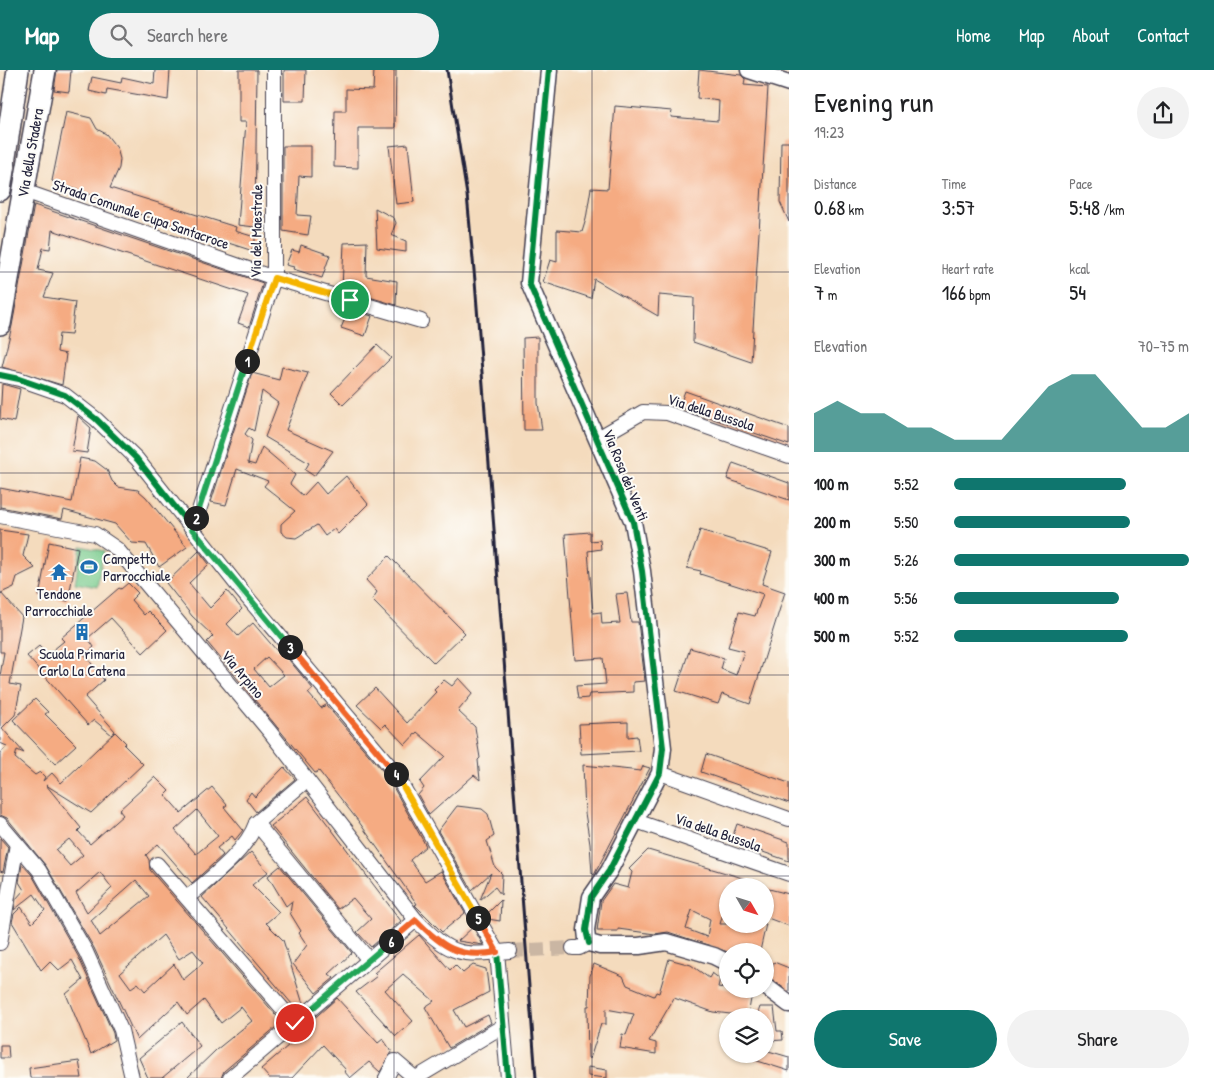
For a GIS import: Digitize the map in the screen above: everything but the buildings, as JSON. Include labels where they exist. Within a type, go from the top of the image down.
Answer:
[{"type":"main road","name":"Via della Stadera","points":[[0,190],[18,70]]},
{"type":"main road","name":"Via della Stadera","points":[[0,324],[45,70]]},
{"type":"street","name":"Via del Maestrale","points":[[192,529],[274,278],[274,70]]},
{"type":"street","name":"Via Rosa dei Venti","points":[[549,70],[530,283],[634,522],[642,571],[663,748],[660,773],[609,871],[591,897],[586,930],[589,943]]},
{"type":"street","points":[[749,70],[789,83]]},
{"type":"street","name":"Strada Comunale Cupa Santacroce","points":[[24,190],[274,278],[420,321]]},
{"type":"street","points":[[0,375],[19,379],[65,395],[96,419],[137,459],[192,529],[394,771],[504,952],[503,1026],[508,1078]]},
{"type":"street","name":"Via della Bussola","points":[[598,438],[643,412],[668,413],[789,456]]},
{"type":"street","name":"Via Arpino","points":[[0,516],[95,534],[117,549],[270,732],[416,920],[437,942],[456,951],[480,955],[504,952]]},
{"type":"street","points":[[660,773],[789,819]]},
{"type":"street","points":[[187,898],[224,865],[252,834],[256,824],[307,780]]},
{"type":"street","name":"Via della Bussola","points":[[636,821],[789,874]]},
{"type":"street","points":[[0,824],[39,870],[86,952],[121,1030],[132,1078]]},
{"type":"street","points":[[256,824],[369,960]]},
{"type":"street","points":[[0,943],[17,844]]},
{"type":"street","points":[[157,864],[295,1023]]},
{"type":"street","points":[[230,1078],[416,920]]},
{"type":"street","points":[[573,948],[579,948],[589,943],[600,946],[619,946],[666,942],[719,958]]},
{"type":"street","points":[[774,993],[789,1004]]},
{"type":"street","points":[[386,1078],[395,1062],[416,1078],[503,1026]]},
{"type":"green space","name":"Campetto Parrocchiale","points":[[81,546],[104,551],[97,587],[75,583]]},
{"type":"tunnel","points":[[510,951],[573,948]]},
{"type":"railway","points":[[447,70],[467,195],[475,281],[536,1078]]},
{"type":"cycle path","points":[[549,70],[529,283],[633,522],[642,571],[663,748],[660,773],[609,871],[591,897],[586,930],[589,943]]},
{"type":"cycle path","points":[[0,375],[19,379],[65,395],[96,419],[137,459],[241,590],[394,771],[497,952],[508,1078]]},
{"type":"place","name":"Campetto Parrocchiale","points":[[89,567]]},
{"type":"place","name":"Tendone Parrocchiale","points":[[59,572]]},
{"type":"place","name":"Scuola Primaria Carlo La Catena","points":[[82,632]]},
{"type":"route","points":[[295,1023],[416,920],[437,942],[456,951],[480,955],[497,952],[394,771],[192,529],[274,278],[350,300]]}]
